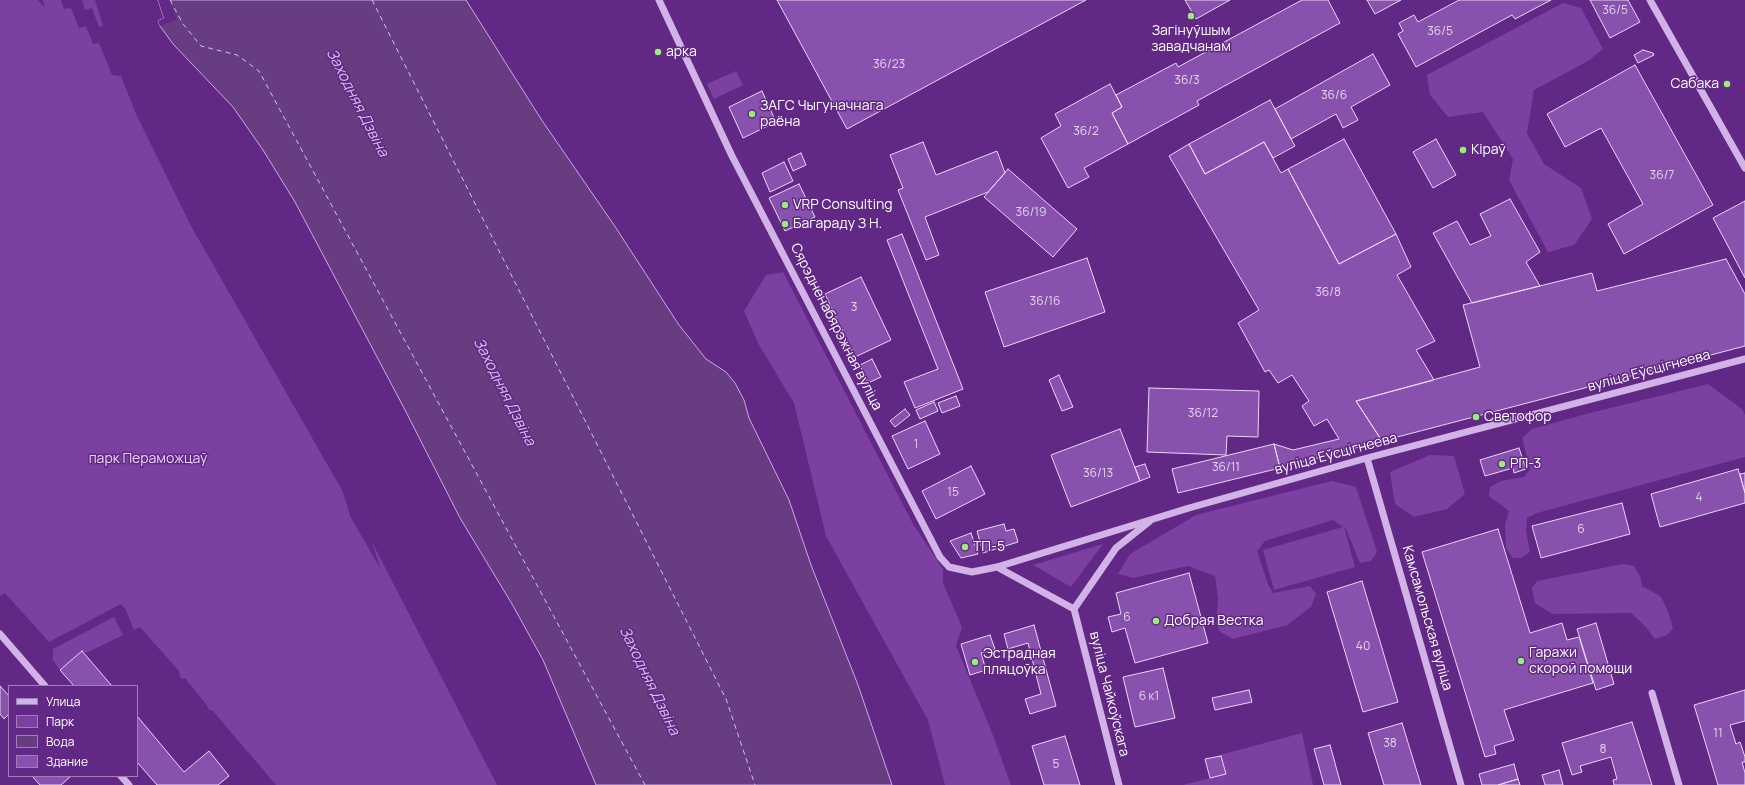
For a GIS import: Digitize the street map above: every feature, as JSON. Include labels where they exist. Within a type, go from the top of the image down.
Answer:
[{"type":"street","name":"Сярэдненабярэжная вуліца","points":[[659,0],[729,149],[940,557]]},
{"type":"street","points":[[1650,0],[1745,168]]},
{"type":"street","name":"вуліца Еўсцігнеева","points":[[940,557],[949,567],[972,572],[997,567],[1154,518],[1367,458],[1745,359]]},
{"type":"street","name":"Камсамольская вуліца","points":[[1367,458],[1461,785]]},
{"type":"street","points":[[997,567],[1074,609],[1116,548],[1154,518]]},
{"type":"street","name":"вуліца Чайкоўскага","points":[[1074,609],[1119,785]]},
{"type":"street","points":[[0,634],[44,685]]},
{"type":"street","points":[[1652,692],[1679,785]]},
{"type":"street","points":[[122,777],[129,785]]},
{"type":"green space","name":"парк Пераможцаў","points":[[0,0],[38,0],[45,8],[43,0],[61,0],[64,9],[71,8],[79,28],[86,26],[93,44],[99,43],[112,75],[121,76],[136,114],[191,226],[343,492],[350,516],[381,570],[372,542],[497,785],[276,785],[212,710],[210,711],[185,678],[181,679],[179,671],[140,627],[134,630],[126,610],[121,604],[49,642],[5,593],[1,596]]},
{"type":"green space","points":[[82,0],[95,0],[103,26],[99,27],[92,8],[85,10]]},
{"type":"green space","points":[[1563,3],[1581,8],[1603,49],[1588,61],[1534,90],[1527,133],[1544,164],[1581,188],[1592,219],[1574,245],[1548,252],[1509,180],[1513,159],[1483,112],[1448,117],[1430,95],[1427,75]]},
{"type":"green space","points":[[736,71],[743,85],[714,99],[707,84]]},
{"type":"green space","points":[[783,272],[913,524],[943,569],[943,583],[962,627],[956,646],[991,730],[1011,785],[945,785],[928,720],[826,536],[794,403],[758,343],[744,311],[766,275]]},
{"type":"green space","points":[[1708,384],[1742,409],[1745,415],[1745,457],[1537,513],[1527,518],[1526,531],[1530,552],[1521,558],[1513,558],[1506,548],[1505,525],[1509,511],[1489,496],[1490,487],[1501,481],[1524,477],[1530,469],[1522,438],[1532,429]]},
{"type":"green space","points":[[1430,455],[1454,456],[1465,494],[1447,509],[1414,517],[1395,504],[1390,472]]},
{"type":"green space","points":[[1332,481],[1356,487],[1377,552],[1371,561],[1360,563],[1344,527],[1355,567],[1274,590],[1263,550],[1343,527],[1333,520],[1265,541],[1257,551],[1268,584],[1273,593],[1310,586],[1316,594],[1311,607],[1287,625],[1233,639],[1220,632],[1216,624],[1218,599],[1215,576],[1188,566],[1133,578],[1118,574],[1130,554],[1196,515]]},
{"type":"green space","points":[[1103,544],[1071,587],[1033,565]]},
{"type":"green space","points":[[1623,564],[1634,566],[1641,579],[1642,587],[1661,597],[1668,611],[1673,628],[1667,635],[1655,639],[1645,626],[1631,613],[1552,614],[1535,603],[1532,588],[1537,581]]},
{"type":"green space","points":[[114,617],[123,635],[86,653],[82,651],[60,670],[53,660],[53,649]]},
{"type":"green space","points":[[1302,733],[1313,785],[1183,785],[1210,778],[1205,759]]},
{"type":"water","name":"Заходняя Дзвіна","points":[[158,0],[466,0],[541,119],[614,225],[679,325],[706,359],[726,372],[735,383],[744,400],[749,418],[789,500],[811,565],[858,685],[892,785],[596,785],[543,660],[512,604],[460,518],[404,408],[295,202],[263,150],[233,107],[173,44],[160,26],[158,21],[164,18]]},
{"type":"pier","points":[[158,0],[170,0],[177,20],[160,26],[158,21],[164,18]]},
{"type":"building","points":[[777,0],[1086,0],[847,129]]},
{"type":"building","points":[[1185,0],[1230,0],[1196,19]]},
{"type":"building","points":[[1302,0],[1328,0],[1340,23],[1197,101],[1199,105],[1128,144],[1112,113],[1122,107],[1116,95],[1176,63],[1178,67]]},
{"type":"building","points":[[1367,0],[1401,0],[1375,14]]},
{"type":"building","points":[[1459,0],[1551,0],[1515,19],[1512,15],[1416,67],[1398,34],[1403,31],[1399,23],[1414,15],[1418,22]]},
{"type":"building","points":[[1590,0],[1628,0],[1640,22],[1610,38]]},
{"type":"building","points":[[1643,50],[1653,53],[1654,55],[1638,63],[1634,55]]},
{"type":"building","points":[[1373,54],[1390,85],[1351,107],[1358,120],[1343,128],[1336,114],[1291,139],[1275,109]]},
{"type":"building","points":[[1635,65],[1713,205],[1624,254],[1608,224],[1643,204],[1601,128],[1565,147],[1547,114]]},
{"type":"building","points":[[1110,84],[1122,107],[1112,113],[1128,144],[1084,168],[1089,177],[1068,188],[1041,138],[1061,126],[1055,114]]},
{"type":"building","name":"ЗАГС Чыгуначнага раёна","points":[[762,91],[776,122],[743,138],[729,107]]},
{"type":"building","points":[[1270,100],[1295,146],[1273,158],[1264,142],[1205,174],[1189,144]]},
{"type":"building","points":[[1344,139],[1396,234],[1339,264],[1288,169]]},
{"type":"building","points":[[1436,139],[1456,175],[1433,188],[1413,152]]},
{"type":"building","points":[[923,142],[936,175],[997,151],[1005,173],[988,192],[925,217],[939,255],[926,260],[898,190],[903,188],[890,155]]},
{"type":"building","points":[[1264,142],[1281,173],[1288,169],[1339,264],[1396,234],[1411,267],[1397,275],[1435,341],[1416,350],[1434,380],[1356,401],[1382,441],[1280,468],[1274,444],[1293,450],[1339,439],[1327,419],[1314,426],[1302,406],[1309,401],[1292,375],[1278,383],[1269,370],[1265,372],[1238,323],[1259,310],[1169,156],[1189,144],[1205,174]]},
{"type":"building","points":[[801,153],[806,165],[793,171],[788,159]]},
{"type":"building","points":[[784,162],[793,181],[770,192],[762,173]]},
{"type":"building","points":[[1008,169],[1077,229],[1053,257],[984,197]]},
{"type":"building","points":[[799,184],[815,217],[785,231],[769,198]]},
{"type":"building","points":[[1510,199],[1540,252],[1526,262],[1540,286],[1472,303],[1433,233],[1457,221],[1470,245],[1491,236],[1480,214]]},
{"type":"building","points":[[1745,201],[1745,278],[1713,218]]},
{"type":"building","points":[[902,234],[963,389],[915,408],[904,382],[938,369],[887,240]]},
{"type":"building","points":[[1087,258],[1105,312],[1004,347],[985,292]]},
{"type":"building","points":[[1726,259],[1745,294],[1745,346],[1382,441],[1356,401],[1480,367],[1463,305],[1592,273],[1597,291]]},
{"type":"building","points":[[861,277],[891,340],[855,357],[825,294]]},
{"type":"building","points":[[872,359],[881,377],[868,383],[860,365]]},
{"type":"building","points":[[1059,375],[1073,407],[1062,411],[1049,380]]},
{"type":"building","points":[[1149,388],[1259,391],[1258,437],[1227,436],[1226,455],[1147,452]]},
{"type":"building","points":[[956,396],[960,406],[942,413],[938,403]]},
{"type":"building","points":[[934,402],[938,411],[920,419],[916,410]]},
{"type":"building","points":[[905,409],[910,415],[895,427],[890,421]]},
{"type":"building","points":[[925,421],[940,454],[908,469],[892,436]]},
{"type":"building","points":[[1120,429],[1140,481],[1071,507],[1051,455]]},
{"type":"building","points":[[1274,444],[1280,468],[1178,493],[1172,469]]},
{"type":"building","name":"РП-3","points":[[1519,448],[1526,469],[1514,473],[1513,468],[1485,476],[1480,460]]},
{"type":"building","points":[[1145,464],[1150,477],[1140,481],[1135,467]]},
{"type":"building","points":[[971,466],[985,494],[936,519],[922,491]]},
{"type":"building","points":[[1738,469],[1745,493],[1745,503],[1660,527],[1651,494]]},
{"type":"building","points":[[1745,473],[1745,493],[1740,474]]},
{"type":"building","points":[[1622,503],[1630,534],[1541,558],[1532,526]]},
{"type":"building","points":[[1004,524],[1006,531],[1014,529],[1018,542],[983,553],[977,531]]},
{"type":"building","name":"Гаражи скорой помощи","points":[[1498,529],[1530,633],[1562,623],[1567,640],[1579,637],[1593,683],[1504,710],[1514,740],[1494,746],[1496,754],[1485,757],[1422,552]]},
{"type":"building","name":"ТП-5","points":[[971,533],[978,554],[961,558],[950,541]]},
{"type":"building","name":"Добрая Вестка","points":[[1189,573],[1208,643],[1135,663],[1125,628],[1112,632],[1108,617],[1121,614],[1116,593]]},
{"type":"building","points":[[1362,581],[1398,702],[1363,712],[1327,592]]},
{"type":"building","points":[[1596,623],[1614,684],[1596,690],[1577,629]]},
{"type":"building","points":[[1034,625],[1056,706],[1030,714],[1025,699],[1041,694],[1028,643],[1008,649],[1004,634]]},
{"type":"building","name":"Эстрадная пляцоўка","points":[[990,635],[995,649],[981,653],[986,670],[970,675],[961,644]]},
{"type":"building","points":[[82,651],[111,685],[73,685],[60,670]]},
{"type":"building","points":[[1163,668],[1175,718],[1135,727],[1123,677]]},
{"type":"building","points":[[0,686],[8,695],[8,715],[4,719],[0,714]]},
{"type":"building","points":[[1249,690],[1252,702],[1215,710],[1212,698]]},
{"type":"building","points":[[1745,690],[1745,721],[1730,725],[1736,744],[1740,742],[1745,757],[1745,762],[1742,762],[1745,773],[1745,785],[1718,785],[1694,705]]},
{"type":"building","points":[[138,717],[184,772],[209,751],[229,776],[218,785],[157,785],[138,763]]},
{"type":"building","points":[[1632,722],[1652,785],[1614,785],[1613,780],[1617,779],[1611,757],[1580,766],[1582,772],[1572,775],[1562,743]]},
{"type":"building","points":[[1402,723],[1421,785],[1384,785],[1368,733]]},
{"type":"building","points":[[1065,736],[1080,785],[1044,785],[1032,746]]},
{"type":"building","points":[[1330,745],[1341,785],[1324,785],[1314,749]]},
{"type":"building","points":[[1221,756],[1226,774],[1210,778],[1205,759]]},
{"type":"building","points":[[1514,764],[1518,779],[1498,785],[1482,785],[1479,774]]},
{"type":"building","points":[[1559,770],[1563,785],[1545,785],[1542,775]]},
{"type":"building","points":[[33,777],[70,777],[61,785],[40,785]]},
{"type":"building","points":[[1518,779],[1520,785],[1498,785]]},
{"type":"ferry route","points":[[170,0],[183,24],[201,46],[237,55],[259,71],[645,785]]},
{"type":"ferry route","points":[[372,0],[726,699],[755,785]]},
{"type":"place","name":"Загінуўшым завадчанам","points":[[1191,16]]},
{"type":"place","name":"арка","points":[[658,52]]},
{"type":"place","name":"Сабака","points":[[1727,84]]},
{"type":"place","name":"ЗАГС Чыгуначнага раёна","points":[[752,114]]},
{"type":"place","name":"Кіраў","points":[[1463,150]]},
{"type":"place","name":"VRP Consulting","points":[[785,205]]},
{"type":"place","name":"Багараду З Н.","points":[[785,224]]},
{"type":"place","name":"Светофор","points":[[1476,417]]},
{"type":"place","name":"РП-3","points":[[1502,464]]},
{"type":"place","name":"ТП-5","points":[[965,547]]},
{"type":"place","name":"Добрая Вестка","points":[[1156,621]]},
{"type":"place","name":"Гаражи скорой помощи","points":[[1521,661]]},
{"type":"place","name":"Эстрадная пляцоўка","points":[[975,662]]}]
